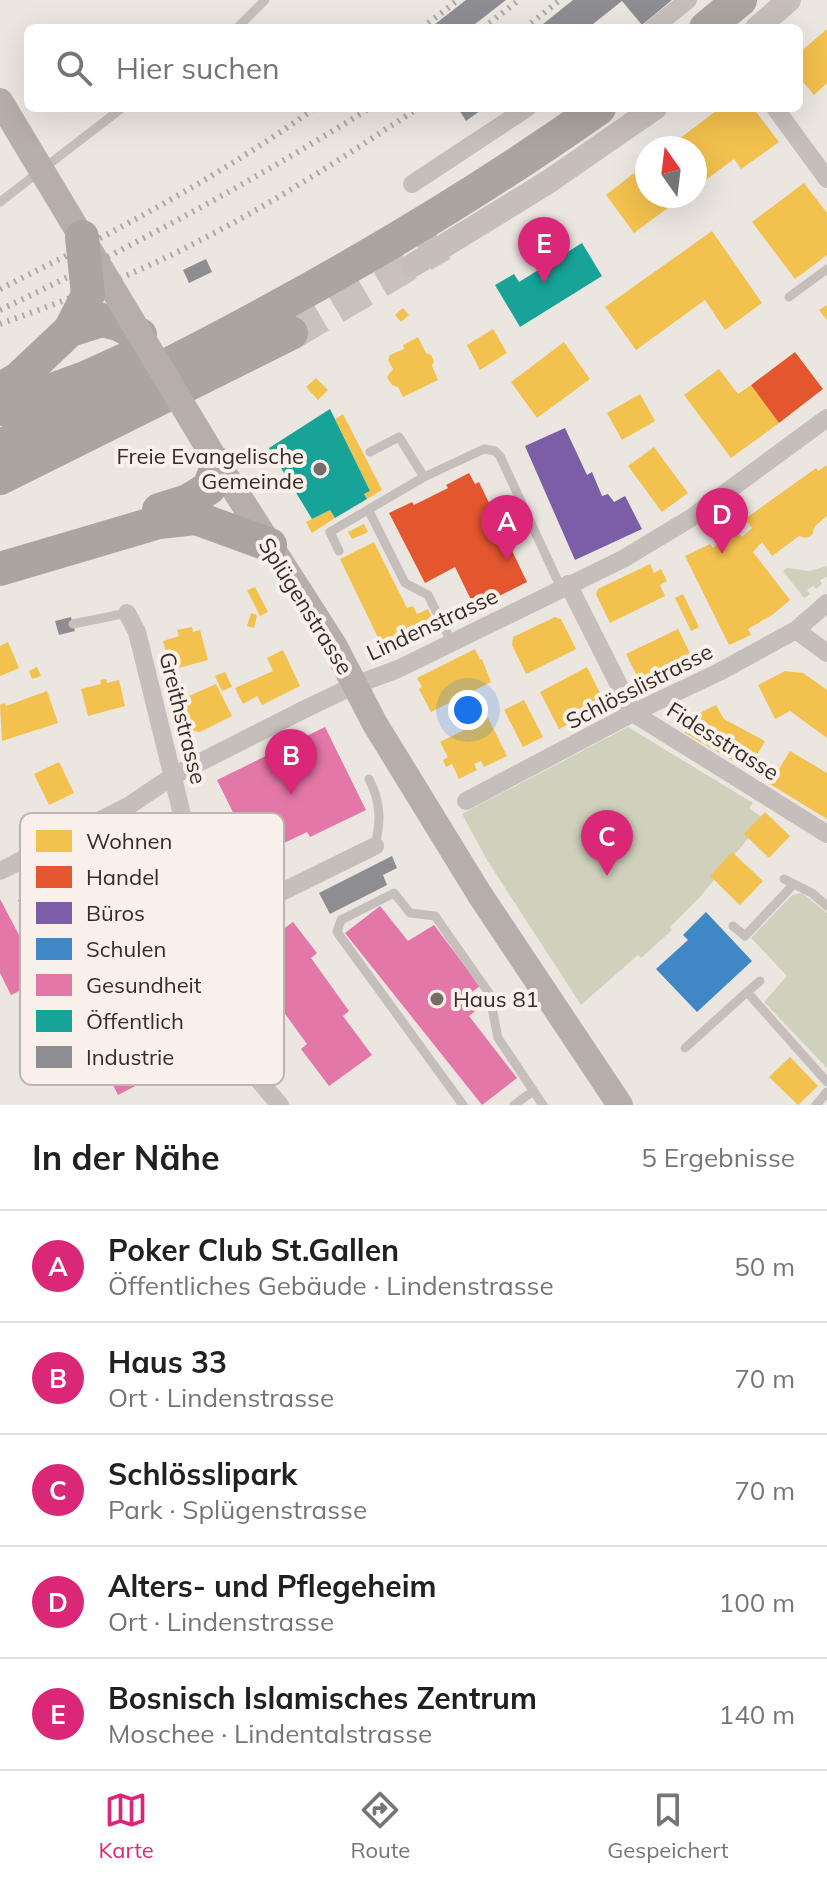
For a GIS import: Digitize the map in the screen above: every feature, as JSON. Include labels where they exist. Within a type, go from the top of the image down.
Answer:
[{"type":"highway","points":[[711,24],[740,0]]},
{"type":"highway","points":[[0,446],[211,343],[365,257],[499,176],[593,112]]},
{"type":"highway","points":[[0,390],[18,379],[70,330],[88,295],[82,237]]},
{"type":"highway","points":[[0,409],[85,378],[201,327],[303,272],[365,257]]},
{"type":"highway","points":[[70,330],[102,320],[140,335]]},
{"type":"highway","points":[[0,478],[291,333]]},
{"type":"highway","points":[[0,567],[88,531],[196,497],[225,476]]},
{"type":"highway","points":[[0,567],[159,522],[196,518],[270,545]]},
{"type":"main road","name":"Splügenstrasse","points":[[0,101],[225,476],[334,645],[375,724],[480,895],[620,1105]]},
{"type":"street","points":[[658,24],[688,0]]},
{"type":"street","points":[[762,24],[789,0]]},
{"type":"street","points":[[412,184],[521,112]]},
{"type":"street","points":[[413,265],[548,182],[649,112]]},
{"type":"street","points":[[778,112],[827,179]]},
{"type":"street","name":"Lindenstrasse","points":[[114,813],[173,776],[355,685],[452,644],[623,559],[691,518],[827,418]]},
{"type":"street","name":"Fidesstrasse","points":[[565,586],[633,713],[827,834]]},
{"type":"street","name":"Schlösslistrasse","points":[[466,801],[796,630],[827,603]]},
{"type":"street","name":"Greithstrasse","points":[[127,613],[137,632],[182,813]]},
{"type":"street","points":[[796,630],[827,653]]},
{"type":"street","points":[[284,891],[375,846]]},
{"type":"street","name":"Lindenstrasse","points":[[0,871],[20,861]]},
{"type":"street","name":"Greithstrasse","points":[[263,1085],[280,1105]]},
{"type":"lane","points":[[241,24],[265,0]]},
{"type":"lane","points":[[0,202],[117,112]]},
{"type":"lane","points":[[789,297],[827,269]]},
{"type":"lane","points":[[370,452],[399,437],[424,477]]},
{"type":"lane","points":[[339,551],[330,532],[424,477],[484,449],[495,451],[500,456],[565,586]]},
{"type":"lane","points":[[369,511],[405,583],[428,595],[452,644]]},
{"type":"lane","points":[[73,624],[127,613]]},
{"type":"lane","points":[[369,779],[379,805],[380,824],[375,846]]},
{"type":"lane","points":[[733,926],[745,936],[789,882],[812,893],[827,906]]},
{"type":"lane","points":[[463,1105],[337,932],[341,920],[394,893],[410,913],[435,916],[489,993],[498,1038],[543,1105]]},
{"type":"lane","points":[[685,1048],[760,981]]},
{"type":"lane","points":[[747,992],[827,1082]]},
{"type":"lane","points":[[514,1105],[533,1091]]},
{"type":"lane","points":[[816,1105],[827,1092]]},
{"type":"green space","points":[[827,566],[827,577],[820,580],[822,584],[816,589],[813,586],[807,590],[810,594],[804,598],[783,571],[787,568],[809,571]]},
{"type":"green space","points":[[628,727],[753,803],[749,808],[764,819],[700,897],[670,927],[672,930],[581,1005],[487,860],[462,814]]},
{"type":"green space","points":[[802,893],[827,913],[827,1068],[764,1002],[787,976],[751,938],[792,895]]},
{"type":"building: Wohnen","points":[[827,29],[827,83],[814,95],[803,82],[803,50]]},
{"type":"building: Wohnen","points":[[715,112],[756,112],[779,142],[741,169],[734,159],[707,179],[707,136],[683,136]]},
{"type":"building: Wohnen","points":[[635,172],[635,208],[668,208],[634,233],[606,195]]},
{"type":"building: Wohnen","points":[[804,183],[827,213],[827,255],[795,279],[752,222]]},
{"type":"building: Wohnen","points":[[712,231],[762,303],[725,330],[705,300],[636,350],[605,307]]},
{"type":"building: Wohnen","points":[[827,305],[827,320],[819,310]]},
{"type":"building: Wohnen","points":[[403,308],[409,315],[401,322],[395,315]]},
{"type":"building: Wohnen","points":[[493,329],[507,353],[480,370],[467,345]]},
{"type":"building: Wohnen","points":[[418,337],[434,361],[432,366],[438,380],[403,397],[387,377],[393,369],[388,360],[390,355],[404,349],[403,345]]},
{"type":"building: Wohnen","points":[[564,342],[590,379],[537,418],[511,382]]},
{"type":"building: Wohnen","points":[[719,369],[738,394],[751,385],[779,423],[731,458],[684,395]]},
{"type":"building: Wohnen","points":[[316,378],[328,390],[318,400],[306,387]]},
{"type":"building: Wohnen","points":[[640,394],[655,421],[622,440],[607,413]]},
{"type":"building: Wohnen","points":[[343,414],[382,490],[367,499],[364,494],[370,491],[335,419]]},
{"type":"building: Wohnen","points":[[654,447],[688,493],[662,512],[628,466]]},
{"type":"building: Wohnen","points":[[827,465],[827,516],[815,526],[812,535],[806,538],[799,536],[772,556],[762,542],[753,552],[790,600],[748,629],[751,635],[729,645],[685,556],[710,544],[713,548],[736,530],[742,537],[752,528],[745,519],[816,468],[818,471]]},
{"type":"building: Wohnen","points":[[330,510],[335,518],[312,533],[306,522]]},
{"type":"building: Wohnen","points":[[364,524],[368,532],[352,539],[348,532]]},
{"type":"building: Wohnen","points":[[374,542],[407,608],[413,606],[417,614],[428,609],[435,623],[383,648],[340,559]]},
{"type":"building: Wohnen","points":[[650,564],[654,573],[661,569],[667,581],[660,585],[665,596],[610,623],[596,594],[598,589]]},
{"type":"building: Wohnen","points":[[255,587],[268,612],[260,616],[247,590]]},
{"type":"building: Wohnen","points":[[683,594],[699,627],[691,631],[675,598]]},
{"type":"building: Wohnen","points":[[251,613],[257,615],[254,628],[247,626]]},
{"type":"building: Wohnen","points":[[555,617],[561,619],[576,649],[526,674],[512,645],[513,637]]},
{"type":"building: Wohnen","points":[[192,627],[193,632],[200,630],[208,660],[171,670],[163,641],[179,636],[177,630]]},
{"type":"building: Wohnen","points":[[678,629],[694,661],[642,686],[626,654]]},
{"type":"building: Wohnen","points":[[8,642],[19,668],[0,676],[0,646]]},
{"type":"building: Wohnen","points":[[475,649],[491,682],[431,712],[417,678]]},
{"type":"building: Wohnen","points":[[283,650],[300,686],[262,705],[257,696],[243,704],[235,688],[273,671],[267,658]]},
{"type":"building: Wohnen","points":[[37,667],[41,676],[32,679],[29,671]]},
{"type":"building: Wohnen","points":[[587,667],[604,701],[603,706],[559,729],[540,692]]},
{"type":"building: Wohnen","points":[[785,671],[803,673],[827,690],[827,738],[790,711],[775,719],[758,685]]},
{"type":"building: Wohnen","points":[[225,672],[232,687],[222,691],[215,676]]},
{"type":"building: Wohnen","points":[[106,679],[107,683],[119,680],[125,706],[88,716],[81,689],[101,684],[100,680]]},
{"type":"building: Wohnen","points":[[216,684],[232,716],[200,732],[188,730],[178,701]]},
{"type":"building: Wohnen","points":[[47,691],[58,723],[2,741],[0,705],[5,703],[6,706]]},
{"type":"building: Wohnen","points":[[524,700],[543,737],[523,747],[504,710]]},
{"type":"building: Wohnen","points":[[716,705],[724,719],[765,741],[749,770],[685,733],[685,720]]},
{"type":"building: Wohnen","points":[[488,718],[507,756],[484,767],[481,761],[474,764],[477,770],[459,779],[452,764],[446,767],[443,760],[448,757],[440,742]]},
{"type":"building: Wohnen","points":[[790,751],[827,773],[827,819],[770,784]]},
{"type":"building: Wohnen","points":[[59,762],[74,793],[49,805],[34,774]]},
{"type":"building: Wohnen","points":[[765,812],[790,836],[769,858],[744,834]]},
{"type":"building: Wohnen","points":[[732,852],[763,881],[740,905],[710,876]]},
{"type":"building: Wohnen","points":[[790,1057],[818,1086],[798,1105],[769,1077]]},
{"type":"building: Handel","points":[[795,352],[823,389],[779,423],[751,385]]},
{"type":"building: Handel","points":[[469,473],[475,484],[479,482],[527,582],[475,608],[455,567],[425,583],[389,513],[448,488],[446,485]]},
{"type":"building: Büros","points":[[565,428],[587,475],[592,472],[602,496],[608,494],[614,502],[625,496],[642,529],[575,560],[525,446]]},
{"type":"building: Schulen","points":[[706,912],[752,961],[697,1012],[656,969],[688,940],[683,935]]},
{"type":"building: Gesundheit","points":[[325,727],[366,810],[310,837],[307,832],[284,843],[284,813],[233,813],[217,780]]},
{"type":"building: Gesundheit","points":[[0,899],[20,934],[20,991],[11,995],[0,973]]},
{"type":"building: Gesundheit","name":"Haus 81","points":[[380,906],[408,941],[434,925],[480,986],[472,992],[482,1006],[469,1016],[517,1078],[482,1105],[345,933]]},
{"type":"building: Gesundheit","points":[[293,922],[317,953],[311,958],[349,1011],[343,1016],[372,1055],[329,1086],[301,1049],[307,1044],[284,1012],[284,928]]},
{"type":"building: Gesundheit","points":[[113,1085],[137,1085],[118,1095]]},
{"type":"building: Öffentlich","points":[[582,243],[602,276],[520,327],[495,285],[514,274],[519,282]]},
{"type":"building: Öffentlich","name":"Freie Evangelische Gemeinde","points":[[330,409],[370,491],[364,494],[367,499],[335,518],[330,510],[312,519],[269,448]]},
{"type":"building: Industrie","points":[[466,0],[506,0],[475,24],[435,24]]},
{"type":"building: Industrie","points":[[573,0],[672,0],[643,24],[622,1],[593,24],[543,24]]},
{"type":"building: Industrie","points":[[460,112],[478,112],[466,121]]},
{"type":"building: Industrie","points":[[206,259],[212,272],[189,283],[183,270]]},
{"type":"building: Industrie","points":[[71,617],[75,631],[59,635],[55,621]]},
{"type":"building: Industrie","points":[[392,856],[397,868],[383,875],[387,885],[330,914],[319,893]]},
{"type":"tunnel","points":[[291,333],[442,244]]},
{"type":"railway","points":[[427,24],[458,0]]},
{"type":"railway","points":[[488,24],[519,0]]},
{"type":"railway","points":[[530,24],[560,0]]},
{"type":"railway","points":[[0,289],[161,205],[239,159],[309,112]]},
{"type":"railway","points":[[0,310],[188,214],[363,112]]},
{"type":"railway","points":[[0,324],[118,279],[217,232],[412,112]]},
{"type":"place","name":"Bosnisch Islamisches Zentrum","points":[[544,283]]},
{"type":"place","name":"Freie Evangelische Gemeinde","points":[[320,469]]},
{"type":"place","name":"Alters- und Pflegeheim","points":[[722,554]]},
{"type":"place","name":"Poker Club St.Gallen","points":[[507,561]]},
{"type":"place","name":"Haus 33","points":[[291,795]]},
{"type":"place","name":"Schlösslipark","points":[[607,876]]},
{"type":"place","name":"Haus 81","points":[[437,999]]}]
